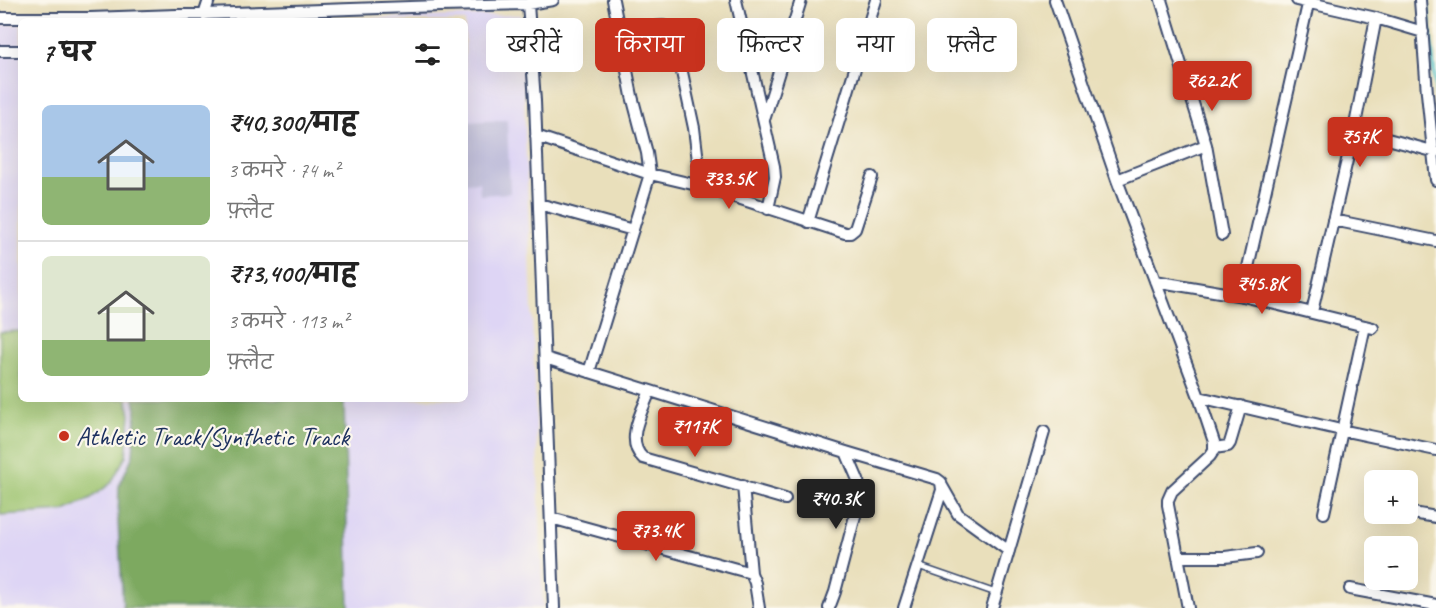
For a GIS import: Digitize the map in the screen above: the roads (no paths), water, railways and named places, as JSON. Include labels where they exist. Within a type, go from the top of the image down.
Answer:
[{"type":"street","points":[[204,15],[209,0]]},
{"type":"street","points":[[0,18],[204,15],[441,3],[522,3],[553,0]]},
{"type":"street","points":[[613,0],[616,18]]},
{"type":"street","points":[[736,0],[775,172],[768,209]]},
{"type":"street","points":[[764,119],[801,0]]},
{"type":"street","points":[[808,222],[876,0]]},
{"type":"street","points":[[1055,0],[1117,180],[1214,442],[1210,456],[1175,488],[1168,505],[1188,608]]},
{"type":"street","points":[[1161,0],[1206,145],[1222,235]]},
{"type":"street","points":[[1297,0],[1376,18],[1423,32]]},
{"type":"street","points":[[1420,0],[1436,180]]},
{"type":"street","points":[[1243,296],[1309,1]]},
{"type":"street","points":[[522,3],[536,136],[554,608]]},
{"type":"street","points":[[1312,312],[1354,130],[1376,18]]},
{"type":"street","points":[[0,51],[18,51]]},
{"type":"street","points":[[589,372],[650,174],[627,72]]},
{"type":"street","points":[[682,72],[694,128],[701,186]]},
{"type":"street","points":[[1354,130],[1435,152]]},
{"type":"street","points":[[536,136],[650,174],[701,186],[845,233],[854,231],[872,177]]},
{"type":"street","points":[[1117,180],[1206,145]]},
{"type":"street","points":[[539,204],[633,231]]},
{"type":"street","points":[[1333,220],[1436,241]]},
{"type":"street","points":[[1155,281],[1243,296],[1369,327],[1341,430],[1323,513]]},
{"type":"street","points":[[545,358],[846,452],[933,476],[941,482],[958,514],[1009,551]]},
{"type":"street","points":[[650,391],[636,427],[635,448],[642,458],[785,498]]},
{"type":"street","points":[[1199,397],[1436,450]]},
{"type":"street","points":[[1214,448],[1228,446],[1230,443],[1241,406]]},
{"type":"street","points":[[992,608],[1044,432]]},
{"type":"street","points":[[829,608],[860,497],[858,480],[846,452]]},
{"type":"street","points":[[743,486],[751,573],[759,608]]},
{"type":"street","points":[[904,608],[942,486]]},
{"type":"street","points":[[1418,514],[1436,517]]},
{"type":"street","points":[[551,518],[751,573]]},
{"type":"street","points":[[1178,557],[1225,557],[1257,553]]},
{"type":"street","points":[[1350,589],[1436,605]]},
{"type":"lane","points":[[918,566],[996,593]]},
{"type":"waterway","points":[[1427,0],[1436,95]]},
{"type":"place","name":"Athletic Track/Synthetic Track","points":[[64,436]]}]
